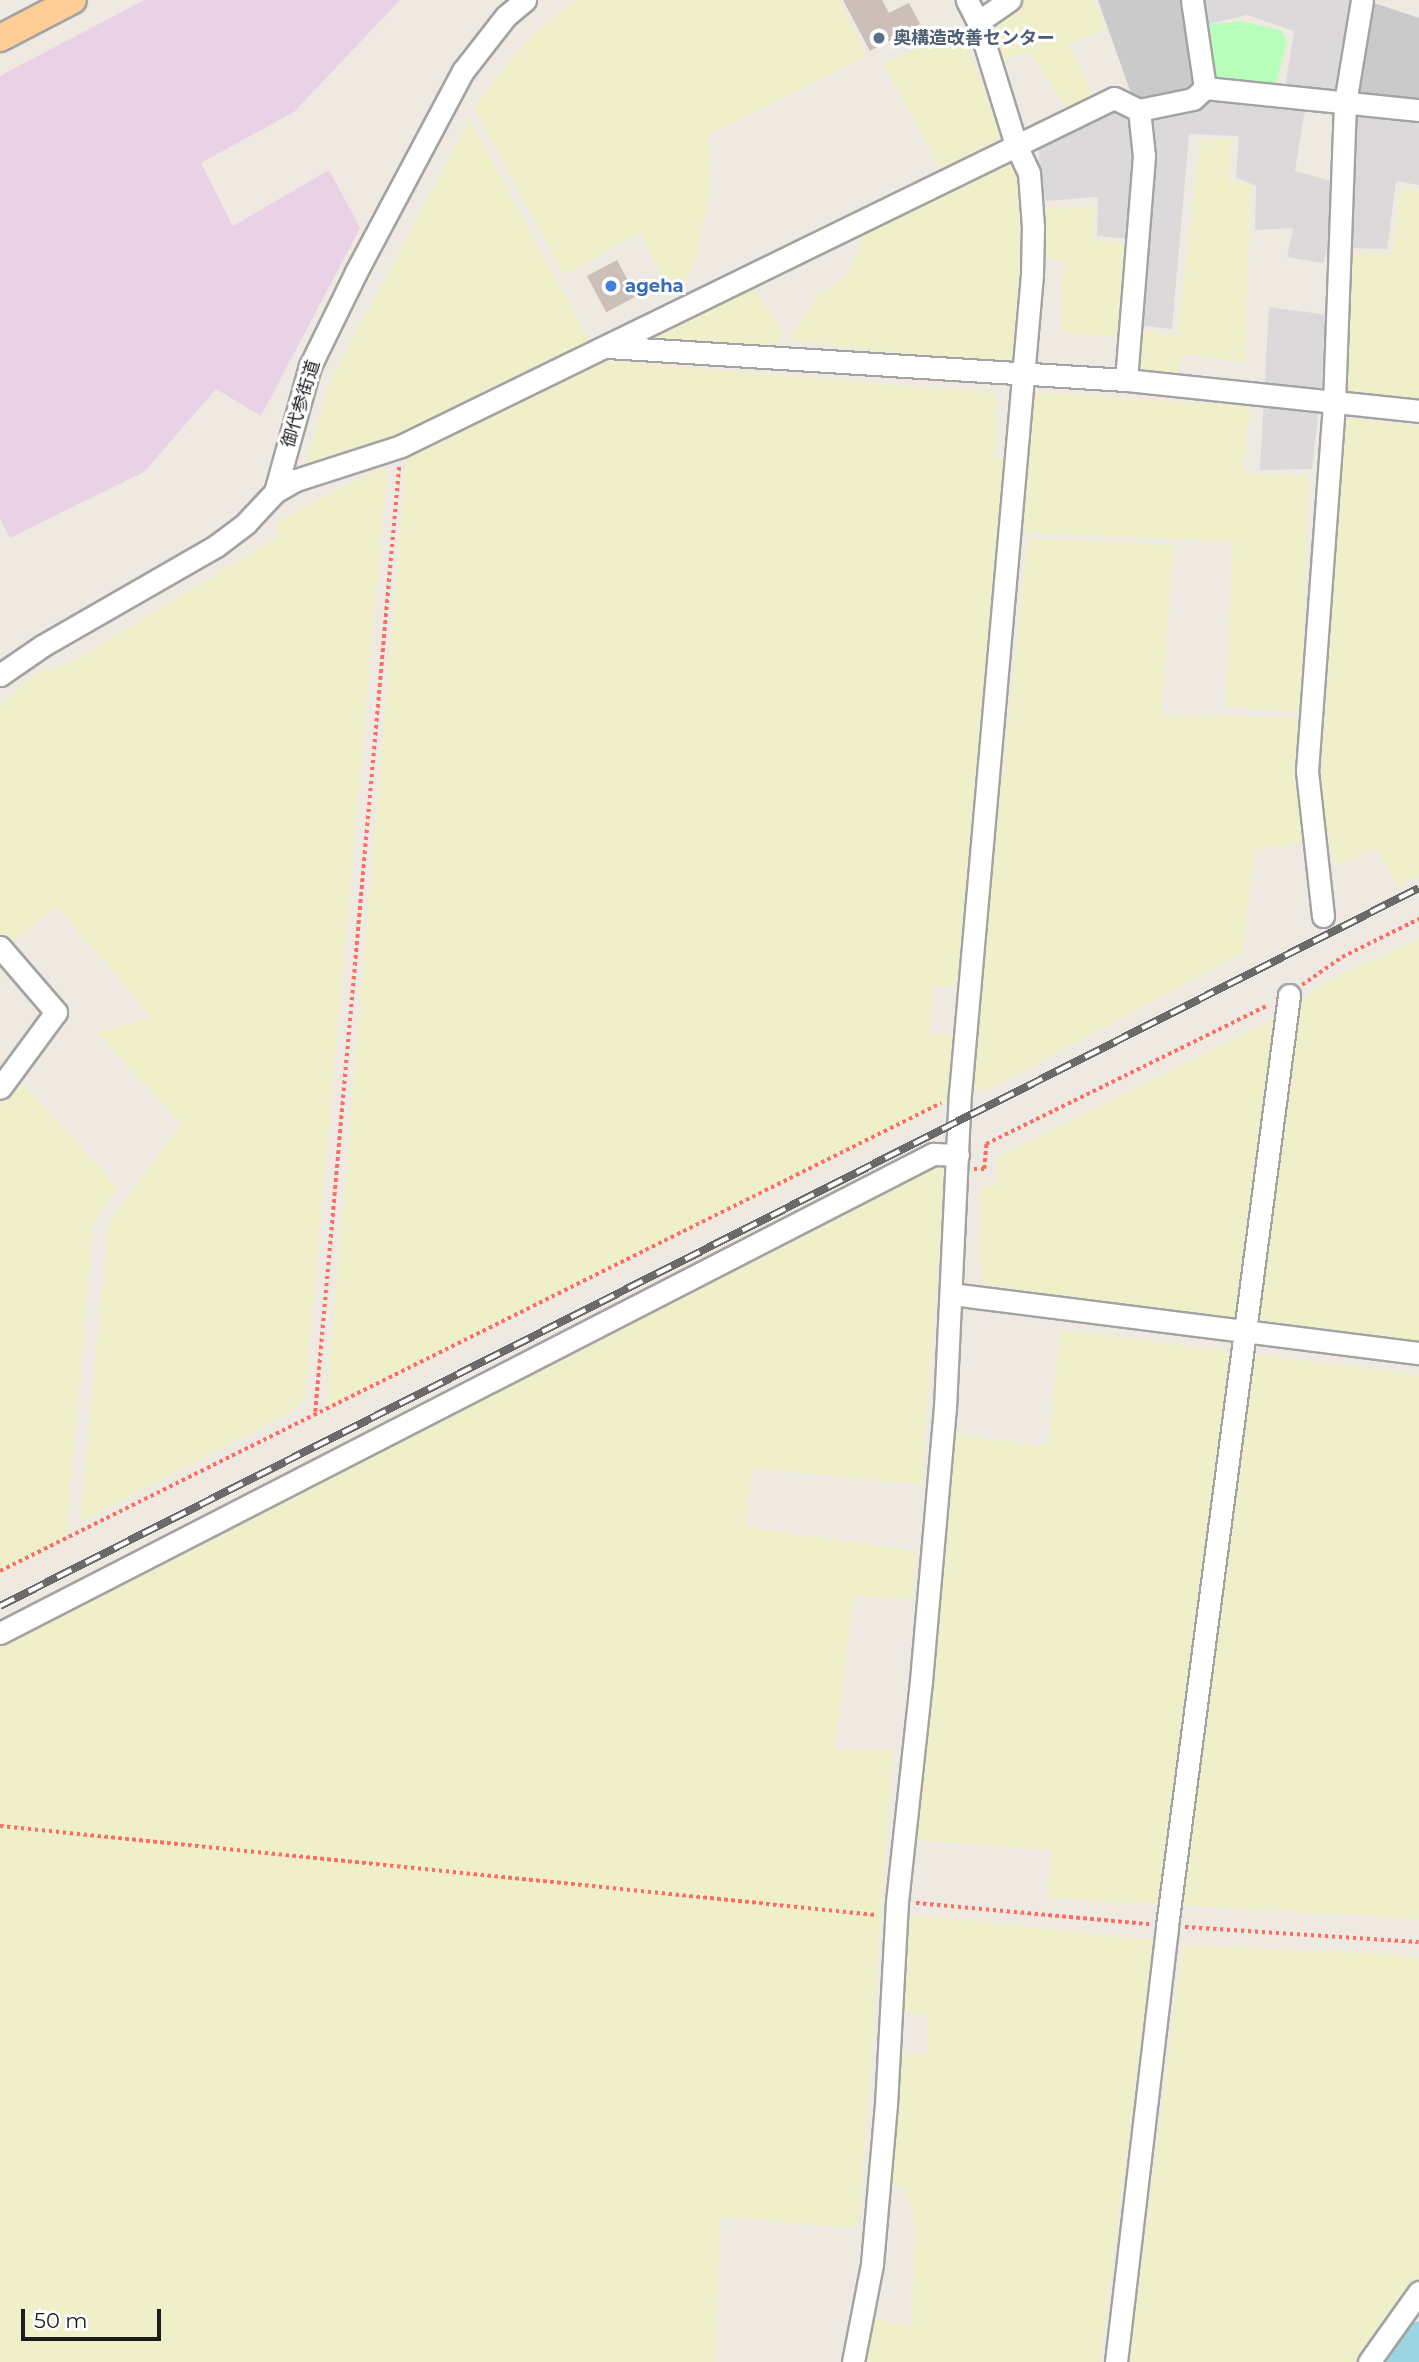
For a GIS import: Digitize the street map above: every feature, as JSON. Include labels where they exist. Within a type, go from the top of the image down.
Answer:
[{"type":"main road","points":[[0,38],[73,0]]},
{"type":"street","name":"御代参街道","points":[[0,675],[43,646],[216,546],[246,523],[275,492],[310,366],[356,272],[463,71],[506,16],[525,0]]},
{"type":"street","points":[[853,2362],[872,2264],[886,2105],[896,1917],[927,1612],[951,1294],[960,1094],[1024,374],[1033,227],[1029,173],[1016,145],[978,22],[967,0]]},
{"type":"street","points":[[978,22],[1010,0]]},
{"type":"street","points":[[1192,0],[1205,88]]},
{"type":"street","points":[[1323,916],[1307,771],[1334,403],[1346,103],[1362,0]]},
{"type":"street","points":[[275,492],[296,480],[401,446],[1114,97],[1139,110],[1193,99],[1205,88],[1419,110]]},
{"type":"street","points":[[1126,380],[1144,156],[1139,110]]},
{"type":"street","points":[[606,347],[1126,380],[1419,411]]},
{"type":"street","points":[[0,947],[56,1012],[0,1088]]},
{"type":"street","points":[[1116,2362],[1166,1940],[1289,995]]},
{"type":"street","points":[[0,1633],[933,1154],[958,1162]]},
{"type":"street","points":[[951,1294],[1419,1353]]},
{"type":"street","points":[[1369,2362],[1419,2292]]},
{"type":"path","points":[[315,1412],[401,446]]},
{"type":"path","points":[[958,1162],[984,1169],[986,1144],[1289,995],[1342,957],[1419,919]]},
{"type":"path","points":[[0,1572],[315,1412],[960,1094]]},
{"type":"path","points":[[0,1826],[896,1917]]},
{"type":"shaded area","points":[[144,0],[400,0],[294,112],[201,163],[233,226],[329,170],[360,228],[261,416],[216,389],[144,472],[10,538],[0,519],[0,76]]},
{"type":"shaded area","points":[[1098,0],[1185,0],[1201,79],[1191,92],[1134,102]]},
{"type":"shaded area","points":[[1201,0],[1354,0],[1340,98],[1285,88],[1294,31],[1247,15],[1206,25]]},
{"type":"shaded area","points":[[1368,1],[1419,18],[1419,101],[1357,96]]},
{"type":"shaded area","points":[[1210,102],[1305,109],[1295,171],[1338,183],[1324,263],[1287,257],[1293,228],[1255,230],[1256,186],[1236,177],[1239,136],[1189,134],[1172,329],[1136,325],[1148,116]]},
{"type":"shaded area","points":[[1112,106],[1128,113],[1136,154],[1131,239],[1097,236],[1098,197],[1043,201],[1038,145]]},
{"type":"shaded area","points":[[1355,116],[1419,121],[1419,185],[1396,181],[1387,249],[1349,248]]},
{"type":"shaded area","points":[[1269,307],[1329,315],[1312,469],[1260,470]]},
{"type":"green space","points":[[575,0],[838,0],[866,56],[709,135],[710,195],[695,264],[673,297],[640,232],[564,276],[474,108],[527,40]]},
{"type":"green space","points":[[1023,0],[1094,0],[1106,29],[1068,45],[1095,102],[1070,114],[1029,51],[997,62],[985,28]]},
{"type":"green space","points":[[1240,21],[1281,30],[1287,42],[1276,85],[1213,83],[1199,26]]},
{"type":"green space","points":[[961,29],[1000,133],[997,149],[941,171],[883,63]]},
{"type":"green space","points":[[470,119],[591,345],[393,442],[312,468],[306,462],[331,380]]},
{"type":"green space","points":[[1232,139],[1229,181],[1251,184],[1245,362],[1184,354],[1177,376],[1137,375],[1140,330],[1177,335],[1201,140]]},
{"type":"green space","points":[[1004,161],[1019,176],[1019,367],[788,340],[817,298],[848,273],[867,230]]},
{"type":"green space","points":[[1401,188],[1419,191],[1419,403],[1346,394],[1347,252],[1392,254]]},
{"type":"green space","points":[[1095,207],[1092,240],[1127,244],[1122,337],[1062,333],[1063,261],[1040,256],[1041,209]]},
{"type":"green space","points":[[753,286],[783,333],[774,347],[643,339]]},
{"type":"green space","points":[[598,360],[997,393],[995,457],[1006,460],[961,985],[932,988],[930,1033],[963,1036],[953,1100],[326,1407],[407,450]]},
{"type":"green space","points":[[1034,392],[1250,406],[1244,473],[1308,476],[1302,713],[1225,706],[1233,542],[1024,533]]},
{"type":"green space","points":[[1344,418],[1419,426],[1419,876],[1398,886],[1375,849],[1335,865],[1320,806]]},
{"type":"green space","points":[[380,467],[387,474],[305,1398],[289,1413],[80,1522],[109,1221],[181,1124],[97,1033],[152,1017],[57,907],[10,944],[0,933],[0,706],[36,672],[57,669],[74,660],[277,538],[278,521]]},
{"type":"green space","points":[[1028,538],[1174,545],[1161,716],[1302,717],[1304,843],[1256,850],[1242,953],[988,1090],[969,1088]]},
{"type":"green space","points":[[1419,938],[1419,1351],[982,1294],[983,1269],[978,1261],[980,1188],[997,1185],[997,1157],[1268,1022],[1329,980]]},
{"type":"green space","points":[[20,1080],[117,1187],[93,1224],[66,1539],[0,1573],[0,1106]]},
{"type":"green space","points":[[937,1160],[947,1160],[921,1485],[753,1468],[746,1527],[916,1551],[912,1599],[854,1596],[835,1750],[893,1750],[859,2223],[845,2228],[721,2216],[715,2362],[0,2362],[0,1639]]},
{"type":"green space","points":[[1061,1330],[1419,1375],[1419,1919],[1046,1898],[1053,1850],[917,1840],[954,1434],[1048,1447]]},
{"type":"green space","points":[[906,1914],[1154,1940],[1100,2362],[863,2362],[873,2319],[912,2326],[915,2226],[905,2187],[888,2186],[898,2053],[927,2055],[928,2014],[899,2013]]},
{"type":"green space","points":[[1183,1945],[1393,1954],[1419,1959],[1419,2281],[1362,2362],[1129,2362]]},
{"type":"building","name":"奥構造改善センター","points":[[843,0],[882,0],[889,13],[909,3],[920,24],[870,51]]},
{"type":"building","name":"ageha","points":[[617,260],[636,296],[606,312],[587,276]]},
{"type":"waterway","points":[[1400,2362],[1419,2338]]},
{"type":"railway","points":[[0,1606],[1419,888]]},
{"type":"place","name":"奥構造改善センター","points":[[879,38]]},
{"type":"place","name":"ageha","points":[[611,286]]}]
